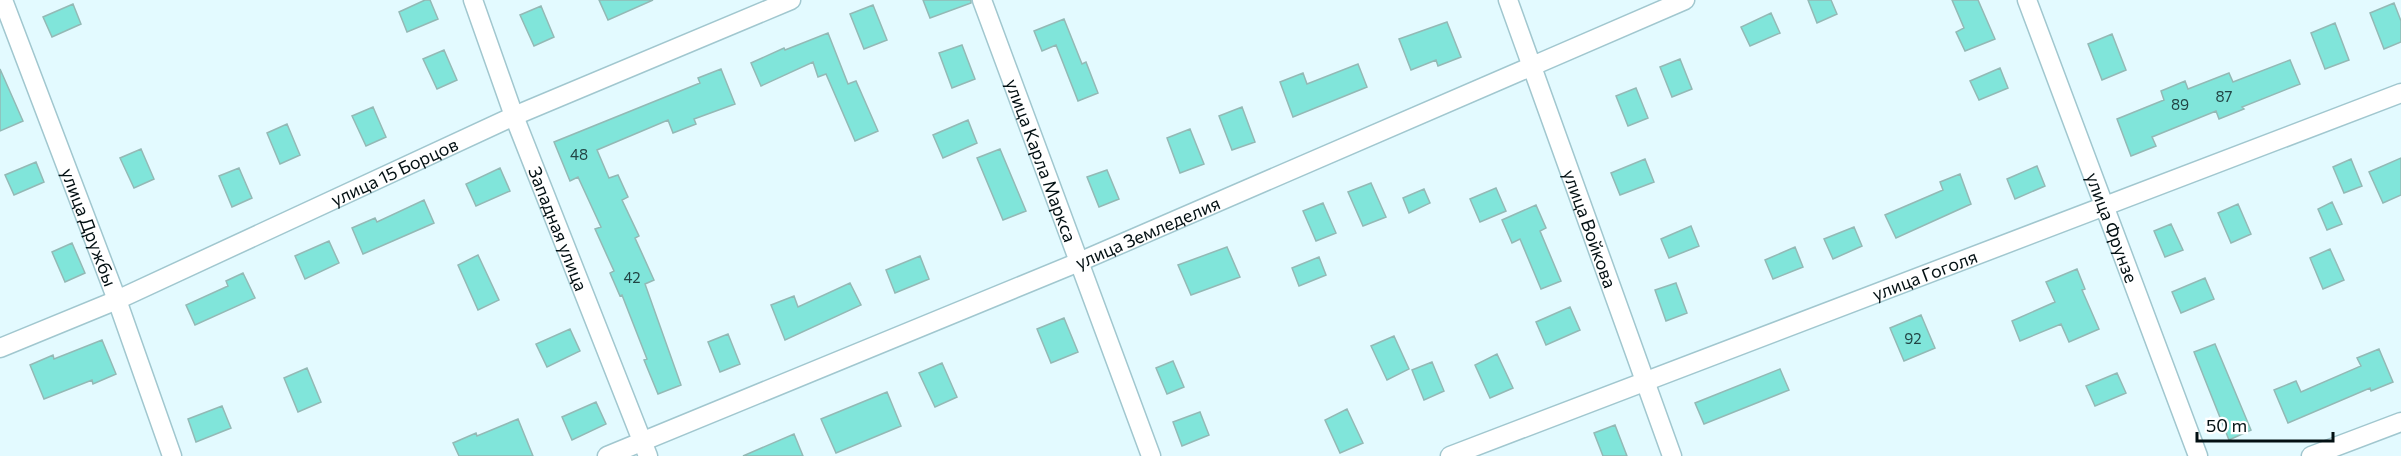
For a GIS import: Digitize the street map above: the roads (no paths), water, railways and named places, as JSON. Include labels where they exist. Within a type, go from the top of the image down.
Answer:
[{"type":"street","name":"улица Дружбы","points":[[3,0],[117,300],[172,456]]},
{"type":"street","name":"Западная улица","points":[[473,0],[514,116],[645,448]]},
{"type":"street","name":"улица 15 Борцов","points":[[0,348],[117,300],[514,116],[791,0]]},
{"type":"street","name":"улица Карла Маркса","points":[[982,0],[1151,456]]},
{"type":"street","name":"улица Войкова","points":[[1508,0],[1672,456]]},
{"type":"street","name":"улица Земледелия","points":[[607,456],[645,448],[1685,0]]},
{"type":"street","name":"улица Фрунзе","points":[[2027,0],[2198,456]]},
{"type":"street","name":"улица Гоголя","points":[[1450,456],[2401,93]]},
{"type":"street","points":[[2311,456],[2401,422]]}]
